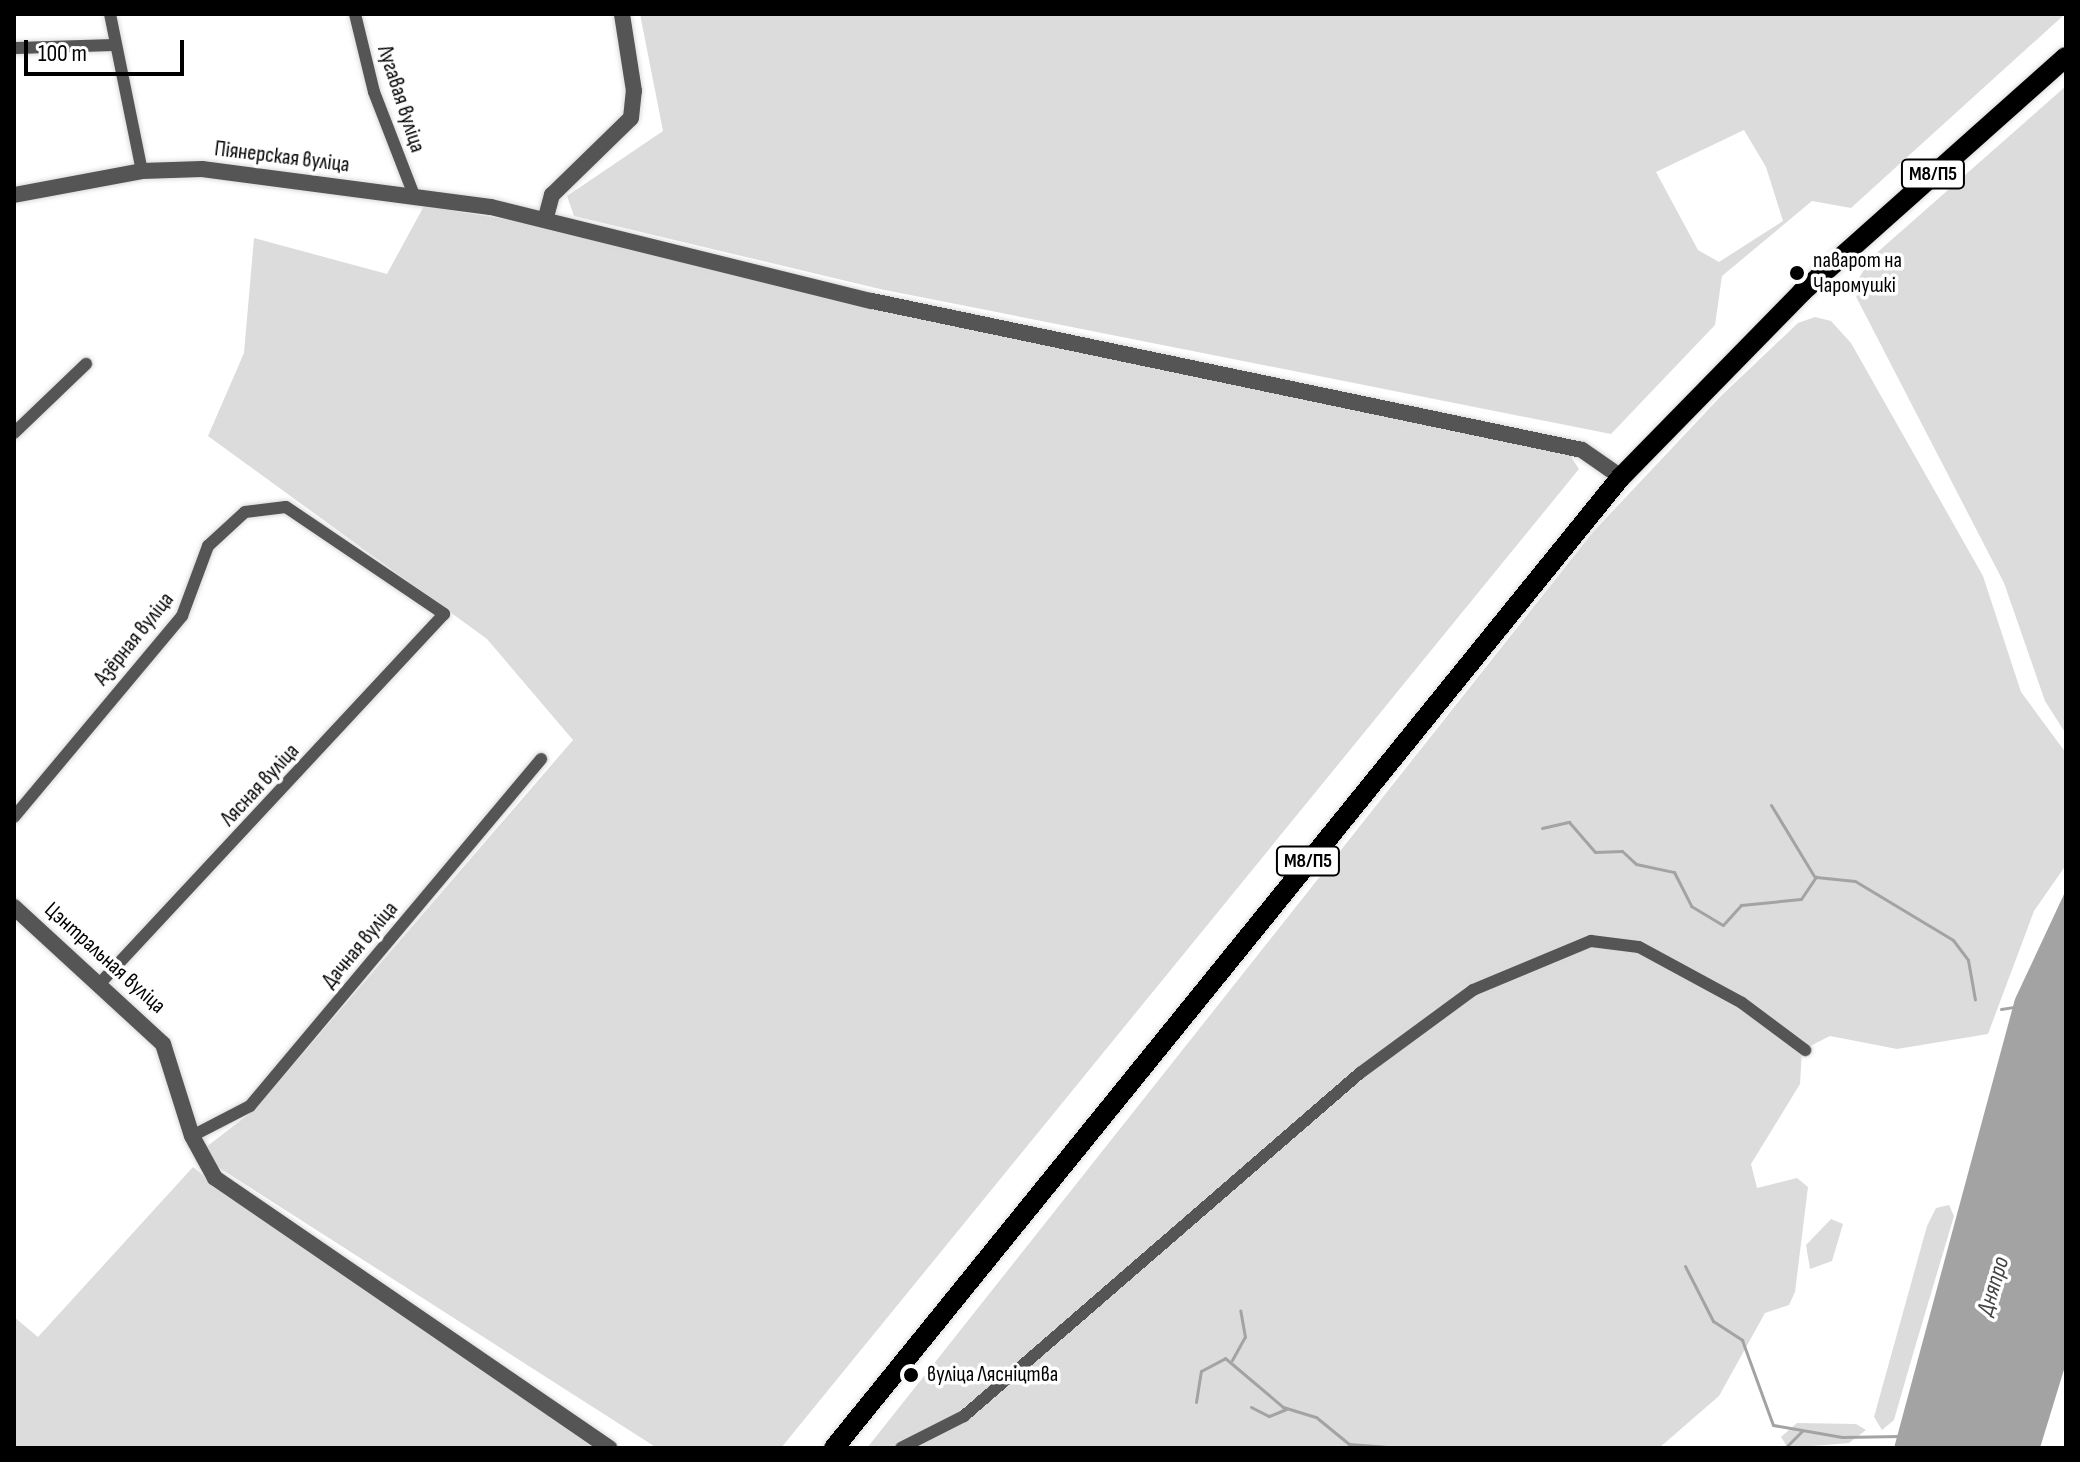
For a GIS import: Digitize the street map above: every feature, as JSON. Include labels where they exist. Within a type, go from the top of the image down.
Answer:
[{"type":"main road","name":"М8/П5","points":[[834,1448],[1621,477],[1792,301],[2066,57]]},
{"type":"street","points":[[110,14],[142,171]]},
{"type":"street","name":"Лугавая вуліца","points":[[355,14],[377,101],[414,195]]},
{"type":"street","points":[[546,217],[552,195],[631,118],[634,91],[622,14]]},
{"type":"street","points":[[14,48],[116,45]]},
{"type":"street","name":"Піянерская вуліца","points":[[14,195],[142,171],[252,173],[546,217],[872,301],[1569,447],[1621,477]]},
{"type":"street","points":[[14,433],[86,364]]},
{"type":"street","name":"Лясная вуліца","points":[[103,980],[444,614],[286,507]]},
{"type":"street","name":"Азёрная вуліца","points":[[14,817],[182,616],[203,555],[220,532],[245,512],[286,507]]},
{"type":"street","name":"Дачная вуліца","points":[[192,1136],[250,1106],[541,759]]},
{"type":"street","name":"Цэнтральная вуліца","points":[[14,907],[103,980],[170,1054],[192,1136],[208,1170],[229,1189],[610,1448]]},
{"type":"street","points":[[901,1448],[964,1416],[1360,1073],[1473,990],[1591,941],[1639,947],[1742,1003],[1805,1050]]},
{"type":"shaded area","points":[[640,14],[2065,14],[1851,208],[1812,201],[1722,276],[1715,325],[1611,434],[880,289],[574,216],[567,196],[663,131]],"holes":[[[1744,130],[1766,167],[1783,221],[1719,262],[1698,250],[1656,172]]]},
{"type":"shaded area","points":[[2066,86],[2066,734],[2045,701],[2004,583],[1852,289],[1872,257]]},
{"type":"shaded area","points":[[424,206],[552,227],[1569,454],[1579,469],[781,1448],[657,1448],[218,1167],[205,1148],[254,1110],[573,740],[487,639],[208,436],[244,353],[254,238],[387,274]]},
{"type":"shaded area","points":[[1815,317],[1831,321],[1851,343],[1983,576],[2021,692],[2066,753],[2066,865],[2034,911],[1988,1034],[1897,1049],[1830,1036],[1802,1050],[1800,1084],[1751,1164],[1757,1188],[1797,1178],[1808,1187],[1795,1292],[1789,1305],[1765,1313],[1719,1396],[1659,1448],[867,1448],[1593,532],[1722,395],[1798,323]]},
{"type":"shaded area","points":[[193,1167],[222,1191],[598,1448],[14,1448],[14,1317],[38,1337]]},
{"type":"shaded area","points":[[1949,1205],[1954,1216],[1894,1420],[1882,1430],[1874,1417],[1927,1226],[1936,1208]]},
{"type":"shaded area","points":[[1831,1219],[1843,1224],[1832,1261],[1810,1269],[1806,1245]]},
{"type":"shaded area","points":[[1797,1423],[1856,1424],[1866,1430],[1849,1443],[1788,1448],[1781,1437]]},
{"type":"water","name":"Дняпро","points":[[2066,890],[2066,1363],[2040,1448],[1894,1448],[2015,999]]},
{"type":"waterway","points":[[1771,805],[1814,876]]},
{"type":"waterway","points":[[1542,828],[1569,822],[1595,852],[1622,851],[1636,864],[1674,872],[1691,906],[1723,925],[1741,905],[1801,899],[1816,877],[1855,881],[1953,940],[1968,960],[1975,999]]},
{"type":"waterway","points":[[2001,1009],[2013,1007]]},
{"type":"waterway","points":[[1685,1266],[1713,1321],[1742,1340],[1773,1425],[1842,1437],[1901,1436]]},
{"type":"waterway","points":[[1232,1360],[1245,1337],[1240,1310]]},
{"type":"waterway","points":[[1196,1402],[1201,1371],[1225,1358],[1283,1407],[1316,1417],[1349,1444],[1401,1448]]},
{"type":"waterway","points":[[1251,1407],[1269,1416],[1286,1409]]},
{"type":"waterway","points":[[1785,1448],[1802,1431]]},
{"type":"place","name":"паварот на Чаромушкі","points":[[1797,273]]},
{"type":"place","name":"вуліца Лясніцтва","points":[[911,1375]]}]
